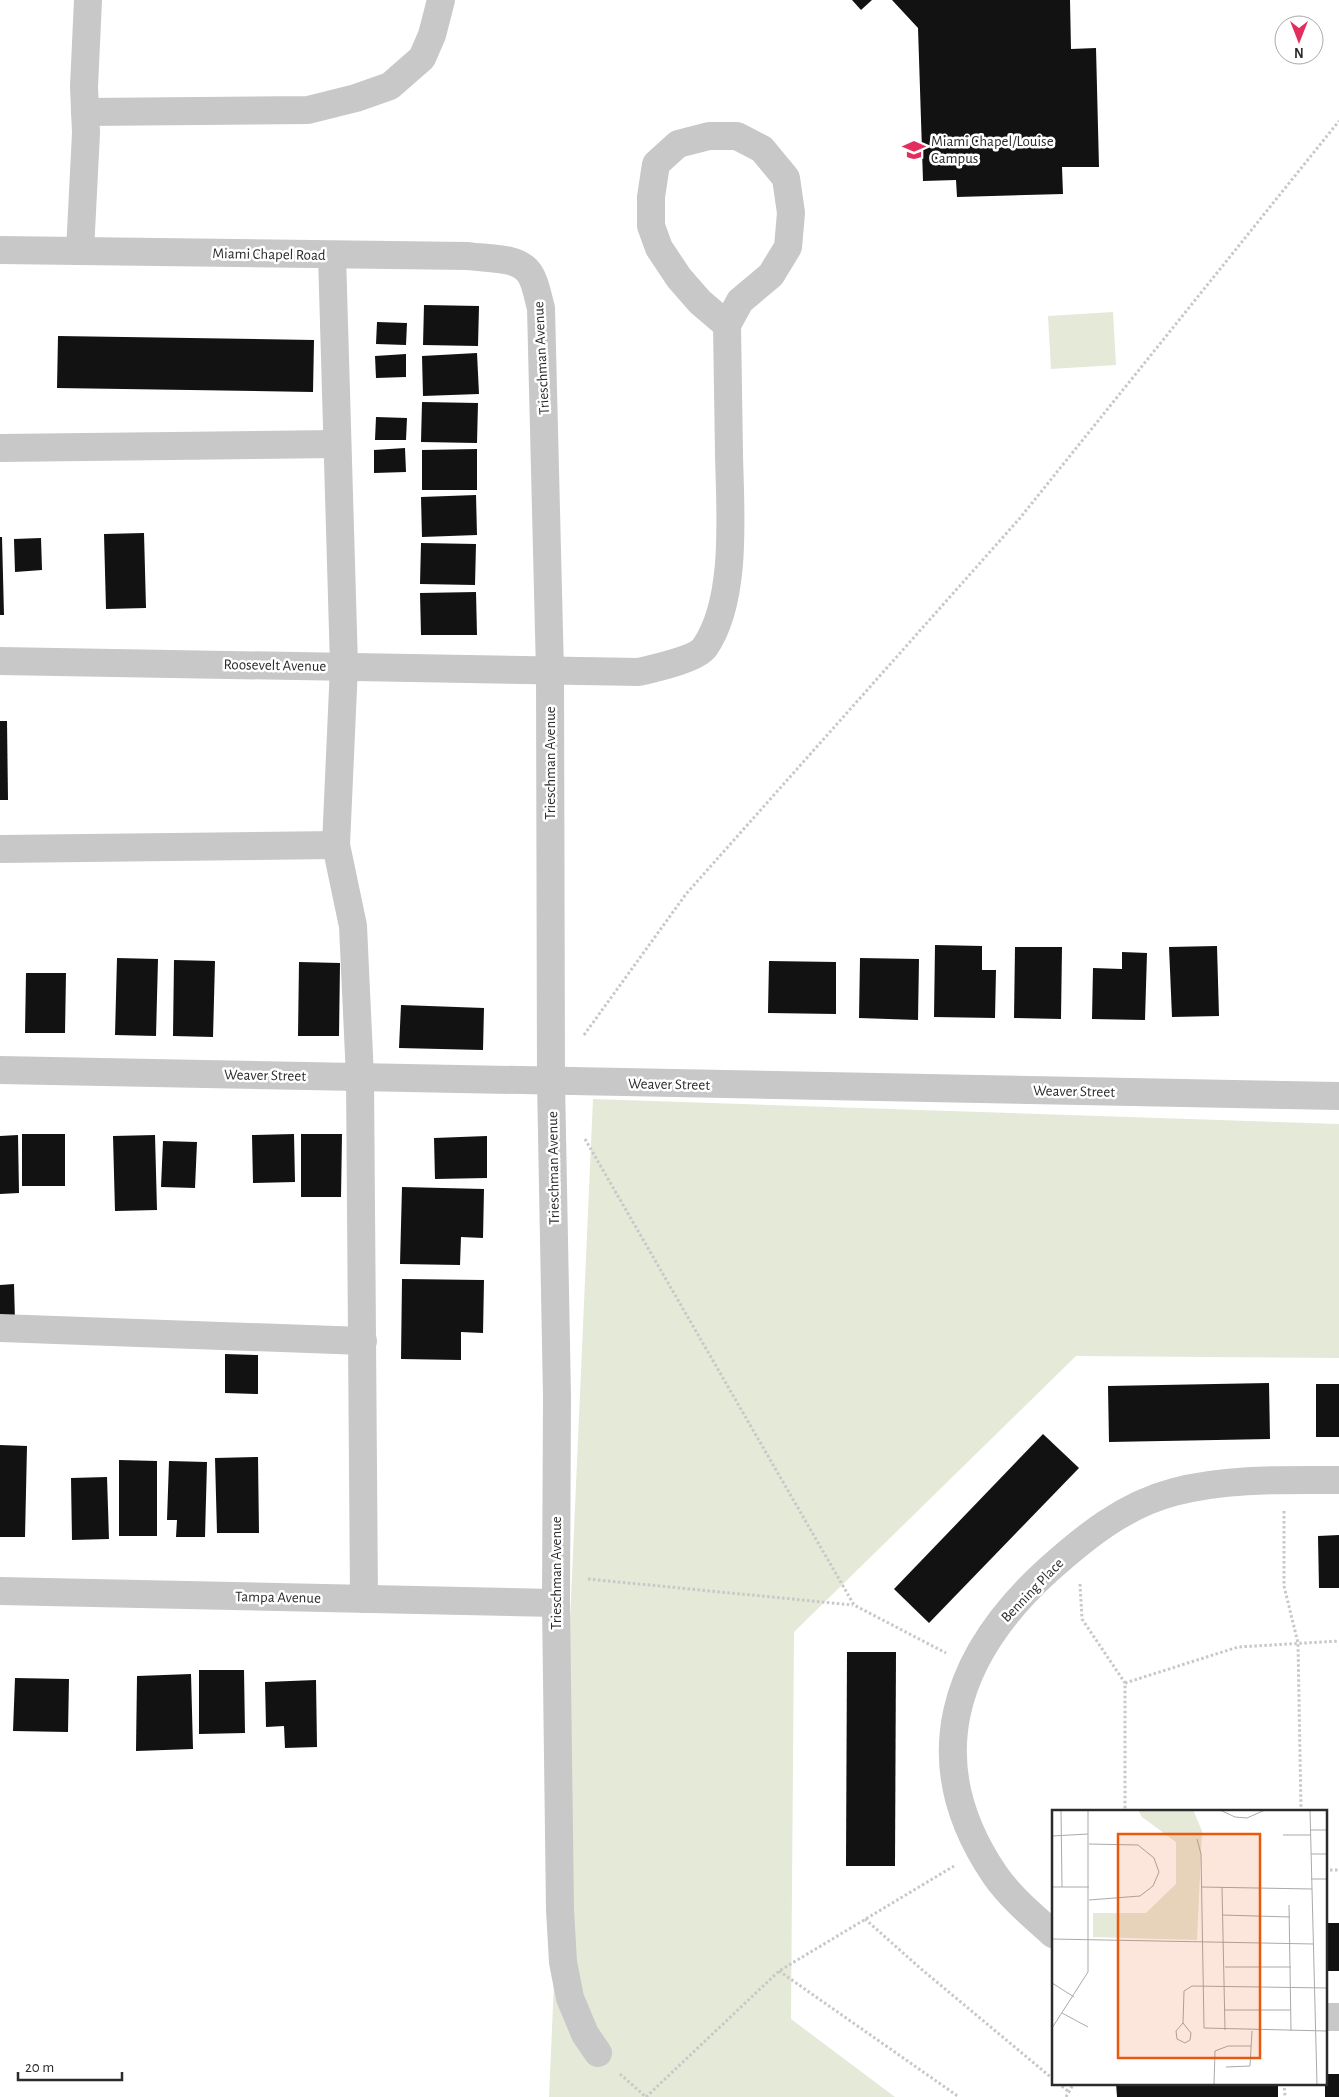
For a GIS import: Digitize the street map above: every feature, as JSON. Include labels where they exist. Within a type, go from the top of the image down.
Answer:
[{"type":"street","points":[[80,251],[86,133],[84,88],[88,0]]},
{"type":"street","points":[[85,112],[308,110],[356,98],[390,86],[422,58],[432,35],[441,0]]},
{"type":"street","points":[[710,136],[737,136],[762,149],[786,178],[791,214],[788,247],[771,275],[740,301],[727,325],[700,302],[679,278],[659,248],[651,226],[651,197],[656,164],[678,144],[710,136]]},
{"type":"street","name":"Miami Chapel Road","points":[[0,250],[468,256],[514,262],[527,270],[532,276]]},
{"type":"street","points":[[332,255],[344,666],[336,845],[352,926],[360,1077],[364,1599]]},
{"type":"street","name":"Trieschman Avenue","points":[[532,276],[541,308],[550,672],[551,1081],[557,1396],[556,1603],[560,1910],[564,1962],[570,1998],[585,2034],[598,2053]]},
{"type":"street","name":"Roosevelt Avenue","points":[[0,661],[344,666],[550,672],[639,672],[678,662],[705,648],[717,621],[727,585],[731,532],[727,325]]},
{"type":"street","points":[[0,448],[338,444]]},
{"type":"street","points":[[0,849],[336,845]]},
{"type":"street","name":"Weaver Street","points":[[0,1070],[1339,1096]]},
{"type":"street","points":[[0,1328],[363,1341]]},
{"type":"street","name":"Benning Place","points":[[1052,1933],[1013,1898],[996,1876],[980,1851],[968,1825],[958,1795],[953,1745],[955,1720],[961,1695],[972,1666],[988,1639],[1006,1613],[1027,1590],[1079,1542],[1125,1511],[1173,1492],[1214,1485],[1284,1480],[1339,1480]]},
{"type":"street","name":"Tampa Avenue","points":[[0,1591],[556,1603]]},
{"type":"street","points":[[1326,2017],[1339,2017]]},
{"type":"path","points":[[579,1042],[686,894],[1020,518],[1339,120]]},
{"type":"path","points":[[581,1133],[854,1605]]},
{"type":"path","points":[[1284,1480],[1284,1586],[1298,1643],[1301,1810]]},
{"type":"path","points":[[1079,1542],[1082,1619],[1125,1683],[1125,1810]]},
{"type":"path","points":[[556,1603],[586,1579],[854,1605],[972,1666]]},
{"type":"path","points":[[1125,1683],[1238,1648],[1339,1641]]},
{"type":"path","points":[[646,2097],[779,1971],[980,1851]]},
{"type":"path","points":[[1326,1870],[1339,1870]]},
{"type":"path","points":[[865,1919],[920,1968],[1052,2077]]},
{"type":"path","points":[[779,1971],[959,2097]]},
{"type":"path","points":[[1059,2084],[1069,2092]]},
{"type":"path","points":[[1066,2097],[1073,2084]]},
{"type":"path","points":[[1284,2084],[1285,2097]]},
{"type":"green space","points":[[1113,312],[1116,365],[1051,369],[1048,316]]},
{"type":"green space","points":[[593,1099],[1339,1124],[1339,1358],[1076,1356],[794,1632],[791,2019],[895,2097],[549,2097]]},
{"type":"building","points":[[852,0],[872,0],[861,10]]},
{"type":"building","points":[[892,0],[1070,0],[1071,49],[1096,48],[1099,167],[1062,167],[1063,194],[957,197],[956,180],[923,181],[918,28]]},
{"type":"building","points":[[424,305],[479,306],[478,346],[423,345]]},
{"type":"building","points":[[377,322],[407,323],[406,345],[376,344]]},
{"type":"building","points":[[58,336],[314,340],[313,392],[57,388]]},
{"type":"building","points":[[477,353],[479,394],[423,396],[422,356]]},
{"type":"building","points":[[406,354],[406,377],[376,378],[375,356]]},
{"type":"building","points":[[422,402],[478,403],[477,443],[421,442]]},
{"type":"building","points":[[376,417],[407,418],[406,440],[375,440]]},
{"type":"building","points":[[405,448],[406,472],[374,473],[374,450]]},
{"type":"building","points":[[477,449],[477,490],[422,490],[422,450]]},
{"type":"building","points":[[476,495],[477,535],[422,537],[421,497]]},
{"type":"building","points":[[144,533],[146,608],[106,609],[104,534]]},
{"type":"building","points":[[0,537],[2,537],[4,615],[0,615]]},
{"type":"building","points":[[41,538],[42,570],[15,572],[14,539]]},
{"type":"building","points":[[421,543],[476,544],[475,585],[420,584]]},
{"type":"building","points":[[476,592],[477,635],[421,635],[420,593]]},
{"type":"building","points":[[0,721],[7,721],[8,800],[0,800]]},
{"type":"building","points":[[935,945],[982,946],[982,970],[996,970],[995,1018],[934,1017]]},
{"type":"building","points":[[1217,946],[1219,1016],[1172,1017],[1169,947]]},
{"type":"building","points":[[1015,947],[1062,947],[1061,1019],[1014,1018]]},
{"type":"building","points":[[1122,952],[1147,953],[1145,1020],[1092,1019],[1093,968],[1122,969]]},
{"type":"building","points":[[117,958],[158,959],[156,1036],[115,1035]]},
{"type":"building","points":[[860,958],[919,959],[918,1020],[859,1018]]},
{"type":"building","points":[[174,960],[215,961],[213,1037],[173,1036]]},
{"type":"building","points":[[769,961],[836,962],[836,1014],[768,1013]]},
{"type":"building","points":[[299,962],[340,963],[339,1036],[298,1036]]},
{"type":"building","points":[[26,973],[66,973],[65,1033],[25,1033]]},
{"type":"building","points":[[401,1005],[484,1008],[483,1050],[399,1048]]},
{"type":"building","points":[[22,1134],[65,1134],[65,1186],[22,1186]]},
{"type":"building","points":[[294,1134],[295,1182],[253,1183],[252,1135]]},
{"type":"building","points":[[301,1134],[342,1134],[341,1197],[301,1197]]},
{"type":"building","points":[[18,1135],[19,1193],[0,1194],[0,1136]]},
{"type":"building","points":[[155,1135],[157,1210],[115,1211],[113,1136]]},
{"type":"building","points":[[487,1136],[487,1178],[435,1179],[434,1138]]},
{"type":"building","points":[[163,1141],[197,1142],[195,1188],[161,1187]]},
{"type":"building","points":[[402,1187],[484,1189],[483,1238],[461,1237],[460,1265],[400,1264]]},
{"type":"building","points":[[402,1279],[484,1280],[483,1333],[461,1332],[461,1360],[401,1359]]},
{"type":"building","points":[[14,1284],[15,1321],[0,1321],[0,1285]]},
{"type":"building","points":[[225,1354],[258,1355],[258,1394],[225,1393]]},
{"type":"building","points":[[1269,1383],[1270,1439],[1109,1442],[1108,1386]]},
{"type":"building","points":[[1316,1384],[1339,1384],[1339,1437],[1316,1437]]},
{"type":"building","points":[[1043,1434],[1079,1468],[929,1623],[894,1589]]},
{"type":"building","points":[[0,1445],[27,1446],[25,1537],[0,1537]]},
{"type":"building","points":[[258,1457],[259,1533],[217,1533],[215,1458]]},
{"type":"building","points":[[119,1460],[157,1461],[157,1536],[119,1536]]},
{"type":"building","points":[[169,1461],[207,1462],[205,1537],[176,1537],[177,1520],[167,1520]]},
{"type":"building","points":[[107,1477],[109,1539],[72,1540],[71,1478]]},
{"type":"building","points":[[1339,1535],[1339,1588],[1319,1588],[1318,1536]]},
{"type":"building","points":[[847,1652],[896,1652],[895,1866],[846,1866]]},
{"type":"building","points":[[199,1670],[244,1670],[245,1733],[199,1734]]},
{"type":"building","points":[[191,1674],[193,1749],[136,1751],[137,1676]]},
{"type":"building","points":[[15,1678],[69,1679],[68,1732],[13,1731]]},
{"type":"building","points":[[316,1680],[317,1747],[285,1748],[284,1726],[266,1727],[265,1682]]},
{"type":"building","points":[[1326,1923],[1339,1923],[1339,1971],[1326,1971]]},
{"type":"building","points":[[1326,2074],[1339,2074],[1339,2097],[1325,2097]]},
{"type":"building","points":[[1116,2084],[1278,2084],[1278,2097],[1117,2097]]},
{"type":"place","name":"Miami Chapel/Louise Campus","points":[[914,150]]}]
